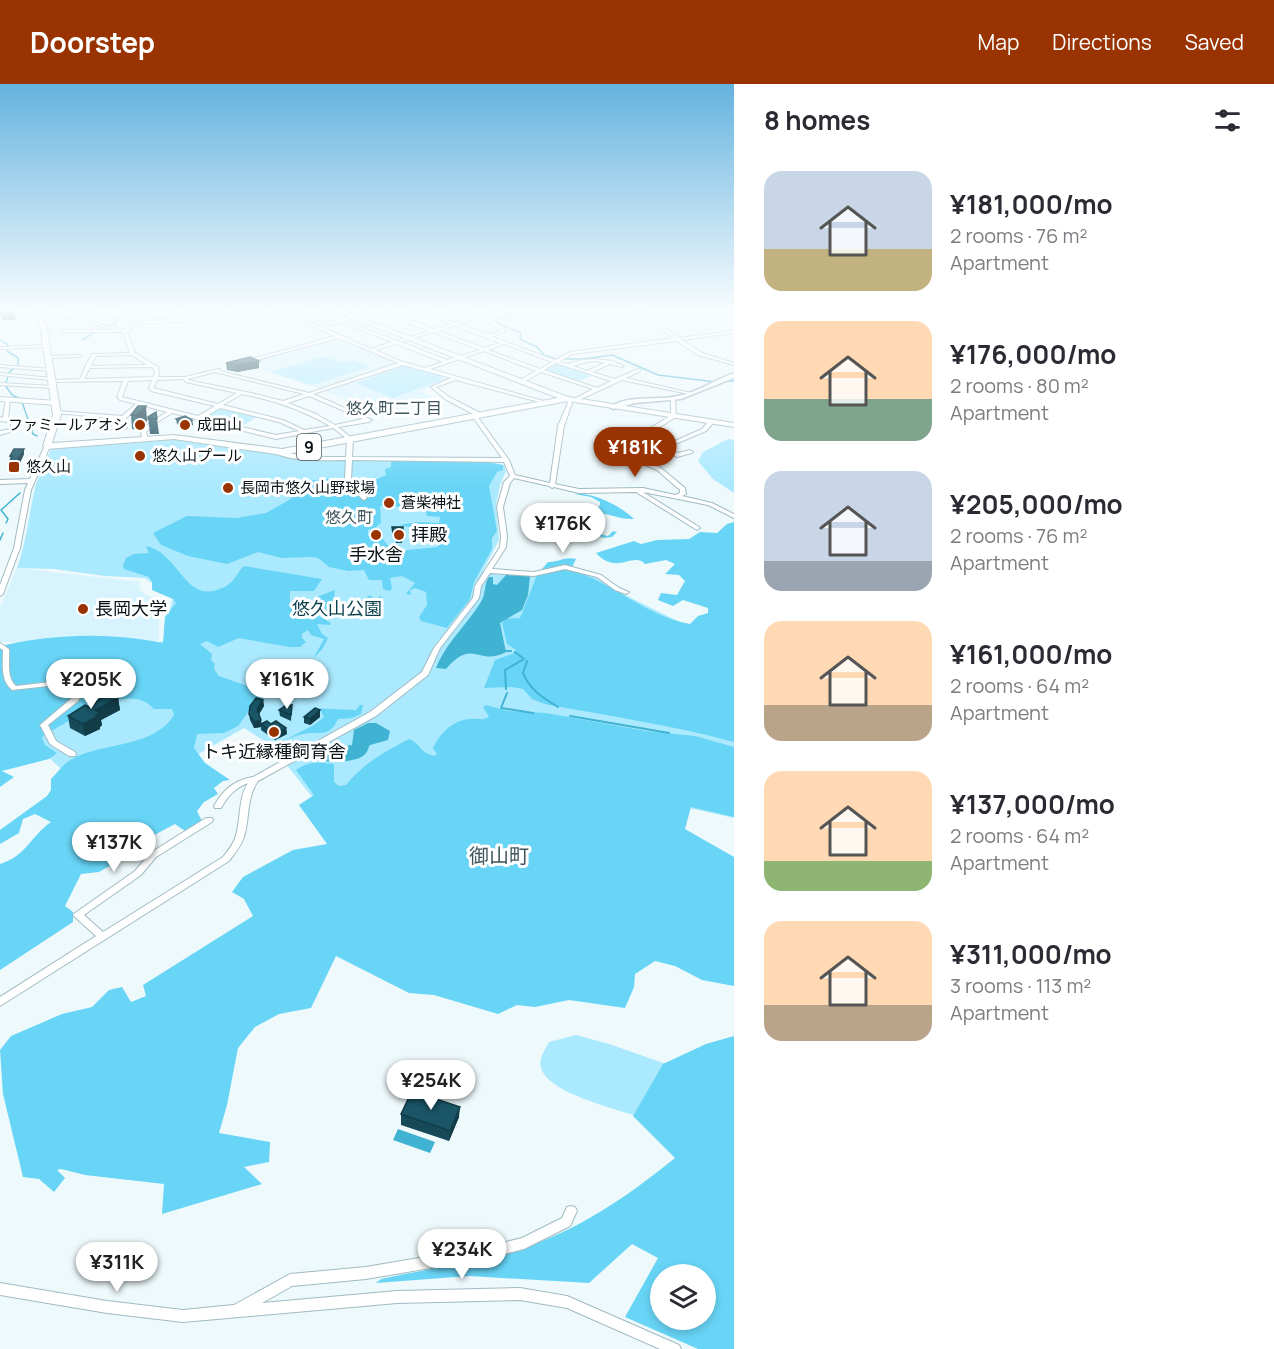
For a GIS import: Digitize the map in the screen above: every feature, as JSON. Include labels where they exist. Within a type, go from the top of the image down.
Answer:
[{"type":"main road","name":"9","points":[[487,368],[568,399],[734,425]]},
{"type":"main road","points":[[47,446],[56,423],[57,412],[51,370]]},
{"type":"main road","points":[[613,407],[645,399],[674,399],[718,384],[734,375]]},
{"type":"main road","name":"9","points":[[47,446],[174,437],[276,452],[568,399]]},
{"type":"street","points":[[26,368],[51,370]]},
{"type":"street","points":[[81,381],[87,368]]},
{"type":"street","points":[[156,368],[157,370],[151,388],[153,390],[281,421],[304,432]]},
{"type":"street","points":[[0,384],[185,378],[225,368]]},
{"type":"street","points":[[283,403],[388,368]]},
{"type":"street","points":[[421,368],[545,403]]},
{"type":"street","points":[[533,368],[597,389]]},
{"type":"street","points":[[522,381],[546,368]]},
{"type":"street","points":[[575,368],[615,381]]},
{"type":"street","points":[[588,372],[597,368]]},
{"type":"street","points":[[552,486],[561,426],[570,403],[568,399],[577,399],[638,370]]},
{"type":"street","points":[[126,380],[120,397],[276,437],[369,420],[309,394],[215,371]]},
{"type":"street","points":[[0,374],[52,382]]},
{"type":"street","points":[[185,378],[186,381],[283,403],[336,426],[350,439],[348,479],[364,498]]},
{"type":"street","points":[[456,378],[433,387],[477,416],[506,460],[513,476]]},
{"type":"street","points":[[622,378],[689,393]]},
{"type":"street","points":[[199,418],[240,393]]},
{"type":"street","points":[[0,399],[56,403]]},
{"type":"street","points":[[0,433],[14,430],[13,420],[3,419],[8,399]]},
{"type":"street","points":[[673,498],[683,494],[683,489],[659,469],[627,455],[618,447],[640,437],[674,416],[674,399]]},
{"type":"street","points":[[124,428],[113,428],[140,403]]},
{"type":"street","points":[[145,438],[143,432],[172,411]]},
{"type":"street","points":[[57,412],[123,418]]},
{"type":"street","points":[[690,452],[677,455],[662,448],[704,430],[711,422]]},
{"type":"street","points":[[0,594],[17,548],[31,481],[47,446]]},
{"type":"street","points":[[276,452],[297,457],[506,460]]},
{"type":"street","points":[[513,476],[579,491],[637,490],[710,504],[734,516]]},
{"type":"street","points":[[218,806],[225,793],[237,784],[255,778],[373,714],[425,673],[437,648],[476,598],[478,586],[489,571],[504,542],[500,507],[504,488],[513,476]]},
{"type":"street","points":[[0,482],[31,481]]},
{"type":"street","points":[[637,490],[697,528]]},
{"type":"street","points":[[489,571],[534,574],[565,567],[599,576],[617,589],[626,592]]},
{"type":"street","points":[[0,645],[6,649],[6,680],[9,685],[15,688],[68,682],[79,692],[75,699],[44,725],[53,742],[72,754]]},
{"type":"street","points":[[0,1002],[212,869],[234,851],[240,842],[249,787],[255,778]]},
{"type":"street","points":[[103,937],[78,915],[138,873],[153,855],[209,820]]},
{"type":"street","points":[[234,1312],[290,1280],[366,1273],[489,1252],[524,1243],[566,1222],[572,1211]]},
{"type":"street","points":[[0,1289],[183,1316],[397,1297],[520,1294],[567,1302],[675,1349]]},
{"type":"shaded area","points":[[264,368],[388,368],[320,389],[261,370]]},
{"type":"shaded area","points":[[393,368],[414,368],[452,378],[421,391],[435,400],[400,409],[406,413],[400,417],[383,416],[323,390]]},
{"type":"shaded area","name":"長岡大学","points":[[17,568],[140,582],[139,589],[146,595],[169,602],[170,605],[159,615],[159,641],[142,646],[0,642],[0,607]]},
{"type":"shaded area","points":[[506,575],[530,576],[528,595],[522,610],[500,623],[506,652],[496,656],[463,655],[446,669],[436,668],[446,649],[482,600],[489,577],[493,577],[493,584],[497,585]]},
{"type":"shaded area","points":[[368,723],[376,723],[390,731],[388,740],[370,745],[362,757],[347,761],[328,762],[307,759],[322,749],[352,745],[354,730]]},
{"type":"shaded area","points":[[398,1129],[435,1142],[430,1153],[393,1140]]},
{"type":"green space","points":[[283,368],[366,368],[312,385],[270,372]]},
{"type":"green space","points":[[397,368],[411,368],[440,376],[443,380],[393,398],[356,383]]},
{"type":"green space","points":[[549,368],[569,368],[591,376],[577,382],[544,371]]},
{"type":"green space","points":[[220,407],[258,416],[241,427],[202,418]]},
{"type":"green space","name":"悠久山公園","points":[[175,438],[288,457],[486,461],[504,465],[506,471],[500,485],[496,505],[499,540],[483,571],[527,575],[563,568],[597,577],[613,589],[734,649],[734,818],[640,797],[357,854],[272,746],[244,728],[188,760],[131,834],[1,713],[136,651],[163,641],[173,597],[145,578],[105,576],[54,569],[17,568],[36,484],[51,449],[60,446]]},
{"type":"green space","points":[[728,439],[734,440],[734,493],[713,479],[698,461],[703,452]]},
{"type":"green space","name":"蒼柴神社","points":[[391,461],[486,462],[503,465],[503,470],[497,472],[489,486],[497,531],[492,538],[492,549],[474,582],[470,599],[447,628],[421,621],[419,617],[427,605],[426,592],[415,588],[410,590],[411,595],[406,594],[415,583],[402,576],[390,578],[392,589],[389,591],[383,589],[382,580],[369,580],[364,570],[348,571],[329,567],[318,558],[282,558],[258,552],[227,564],[188,556],[161,545],[153,533],[187,516],[236,518],[266,513],[289,500],[298,491],[299,482],[333,478],[375,480],[386,475],[385,469],[391,467]],"holes":[[[380,506],[425,508],[427,516],[440,517],[439,523],[418,522],[399,525],[437,526],[438,547],[407,550],[397,556],[381,537],[368,536],[368,530],[381,523]]]},
{"type":"green space","points":[[574,494],[590,495],[606,501],[622,509],[634,519],[596,513],[596,517],[591,518],[594,528],[600,534],[608,536],[613,531],[617,532],[612,537],[604,538],[596,535],[579,540],[568,535],[535,533],[552,525],[578,525],[586,518],[578,511],[592,514],[600,505],[600,502],[591,497]]},
{"type":"green space","points":[[734,522],[734,742],[664,726],[545,704],[532,699],[523,689],[484,688],[495,660],[512,654],[516,650],[507,644],[502,623],[506,619],[520,618],[537,575],[548,562],[576,559],[573,565],[574,571],[659,614],[690,624],[698,616],[708,613],[708,608],[683,600],[673,606],[658,600],[661,593],[677,595],[685,581],[679,575],[665,574],[675,564],[666,560],[645,564],[635,560],[611,563],[596,553],[634,541],[641,544],[657,540],[689,539],[700,532],[717,533],[727,524]]},
{"type":"green space","points":[[146,546],[166,557],[196,589],[206,592],[228,585],[244,566],[322,579],[314,591],[290,591],[290,606],[315,614],[331,623],[330,625],[317,624],[322,634],[328,638],[313,659],[324,639],[311,635],[308,630],[302,634],[306,642],[300,647],[239,638],[218,647],[207,641],[200,644],[212,654],[211,660],[219,676],[270,694],[252,707],[238,726],[224,733],[197,734],[194,748],[205,763],[230,780],[223,781],[214,788],[218,794],[204,802],[197,811],[202,821],[185,831],[175,824],[111,858],[113,864],[99,872],[81,874],[65,906],[73,912],[73,922],[0,970],[0,864],[16,856],[51,822],[35,814],[23,819],[19,833],[0,844],[0,830],[47,796],[51,790],[51,779],[69,761],[84,754],[141,739],[165,726],[174,715],[172,709],[154,709],[143,701],[130,698],[115,700],[100,706],[44,735],[42,738],[45,745],[57,753],[49,759],[2,771],[14,777],[0,787],[0,646],[41,639],[82,636],[122,637],[163,643],[165,617],[176,603],[173,599],[152,590],[149,577],[124,569],[123,565],[126,558],[134,554],[149,553]]},
{"type":"green space","points":[[335,590],[334,598],[348,603],[356,603],[370,595],[375,601],[380,596],[383,599],[370,613],[332,616],[322,612],[316,600],[319,596]]},
{"type":"green space","points":[[363,705],[361,714],[352,718],[338,719],[333,728],[327,732],[303,734],[279,743],[314,725],[324,717],[320,710],[308,708],[356,710]]},
{"type":"green space","points":[[486,705],[508,711],[546,713],[646,731],[695,736],[734,747],[734,817],[691,807],[685,829],[734,857],[734,986],[702,980],[675,966],[655,961],[635,974],[634,987],[625,1008],[569,1000],[535,1007],[517,1005],[498,1014],[434,995],[409,993],[336,956],[311,1008],[279,1014],[255,1027],[238,1048],[219,1133],[270,1142],[269,1162],[244,1167],[262,1184],[162,1214],[164,1184],[85,1175],[61,1169],[57,1170],[65,1178],[54,1192],[39,1179],[23,1177],[3,1094],[0,1050],[11,1036],[62,1014],[92,1007],[109,990],[122,987],[131,1002],[146,996],[143,985],[253,916],[244,899],[232,892],[243,877],[293,850],[327,844],[299,805],[314,795],[296,770],[314,763],[334,764],[334,782],[339,786],[346,785],[360,770],[375,759],[409,739],[426,753],[434,756],[437,754],[433,748],[443,732],[464,720],[489,717],[483,707]]},
{"type":"green space","points":[[576,1035],[675,1067],[640,1117],[600,1105],[556,1085],[546,1077],[541,1068],[541,1058],[549,1042]]},
{"type":"green space","points":[[734,1036],[734,1349],[698,1349],[655,1330],[716,1330],[716,1264],[655,1264],[658,1258],[632,1244],[589,1283],[469,1276],[376,1283],[381,1279],[478,1260],[553,1237],[608,1207],[675,1158],[633,1116],[663,1064],[706,1044]]},
{"type":"green space","points":[[650,1272],[650,1328],[625,1317]]},
{"type":"building","points":[[138,406],[146,406],[137,415],[131,415]]},
{"type":"building","points":[[156,412],[157,419],[148,419],[148,417]]},
{"type":"building","points":[[185,416],[192,420],[183,423],[176,419]]},
{"type":"building","points":[[14,449],[24,449],[17,461],[10,461],[12,456],[10,456]]},
{"type":"building","points":[[392,527],[403,527],[402,538],[396,538]]},
{"type":"building","points":[[108,693],[118,698],[95,710],[100,713],[96,715],[98,716],[83,724],[68,716],[85,705],[89,707]]},
{"type":"building","points":[[256,698],[263,700],[257,709],[261,720],[254,722],[249,714],[250,706]]},
{"type":"building","points":[[292,705],[291,715],[279,710],[285,706]]},
{"type":"building","points":[[315,708],[320,710],[310,719],[304,717]]},
{"type":"building","points":[[267,721],[271,724],[276,721],[286,728],[275,734],[261,724]]},
{"type":"building","points":[[412,1091],[460,1107],[450,1131],[401,1114]]},
{"type":"waterway","points":[[15,368],[10,371],[5,385],[12,395],[21,399],[33,434],[37,436]]},
{"type":"waterway","points":[[642,368],[658,375],[716,382]]},
{"type":"waterway","points":[[725,381],[734,381]]},
{"type":"waterway","points":[[6,523],[8,519],[1,510],[20,493]]},
{"type":"waterway","points":[[0,540],[3,533]]},
{"type":"waterway","points":[[506,651],[511,651]]},
{"type":"waterway","points":[[506,689],[505,670],[524,659],[515,652]]},
{"type":"waterway","points":[[527,661],[523,673],[529,684],[542,697],[558,707]]},
{"type":"waterway","points":[[507,693],[501,708],[533,713]]},
{"type":"waterway","points":[[570,716],[669,733]]},
{"type":"place","name":"ファミールアオシ","points":[[140,425]]},
{"type":"place","name":"成田山","points":[[185,425]]},
{"type":"place","name":"悠久山プール","points":[[140,456]]},
{"type":"place","name":"悠久山","points":[[14,467]]},
{"type":"place","name":"長岡市悠久山野球場","points":[[228,488]]},
{"type":"place","name":"蒼柴神社","points":[[389,503]]},
{"type":"place","name":"手水舎","points":[[376,535]]},
{"type":"place","name":"拝殿","points":[[399,535]]},
{"type":"place","name":"長岡大学","points":[[83,609]]},
{"type":"place","name":"トキ近縁種飼育舎","points":[[274,732]]},
{"type":"district","name":"悠久町二丁目","points":[[394,408]]},
{"type":"district","name":"悠久町","points":[[349,517]]},
{"type":"district","name":"御山町","points":[[499,856]]}]
